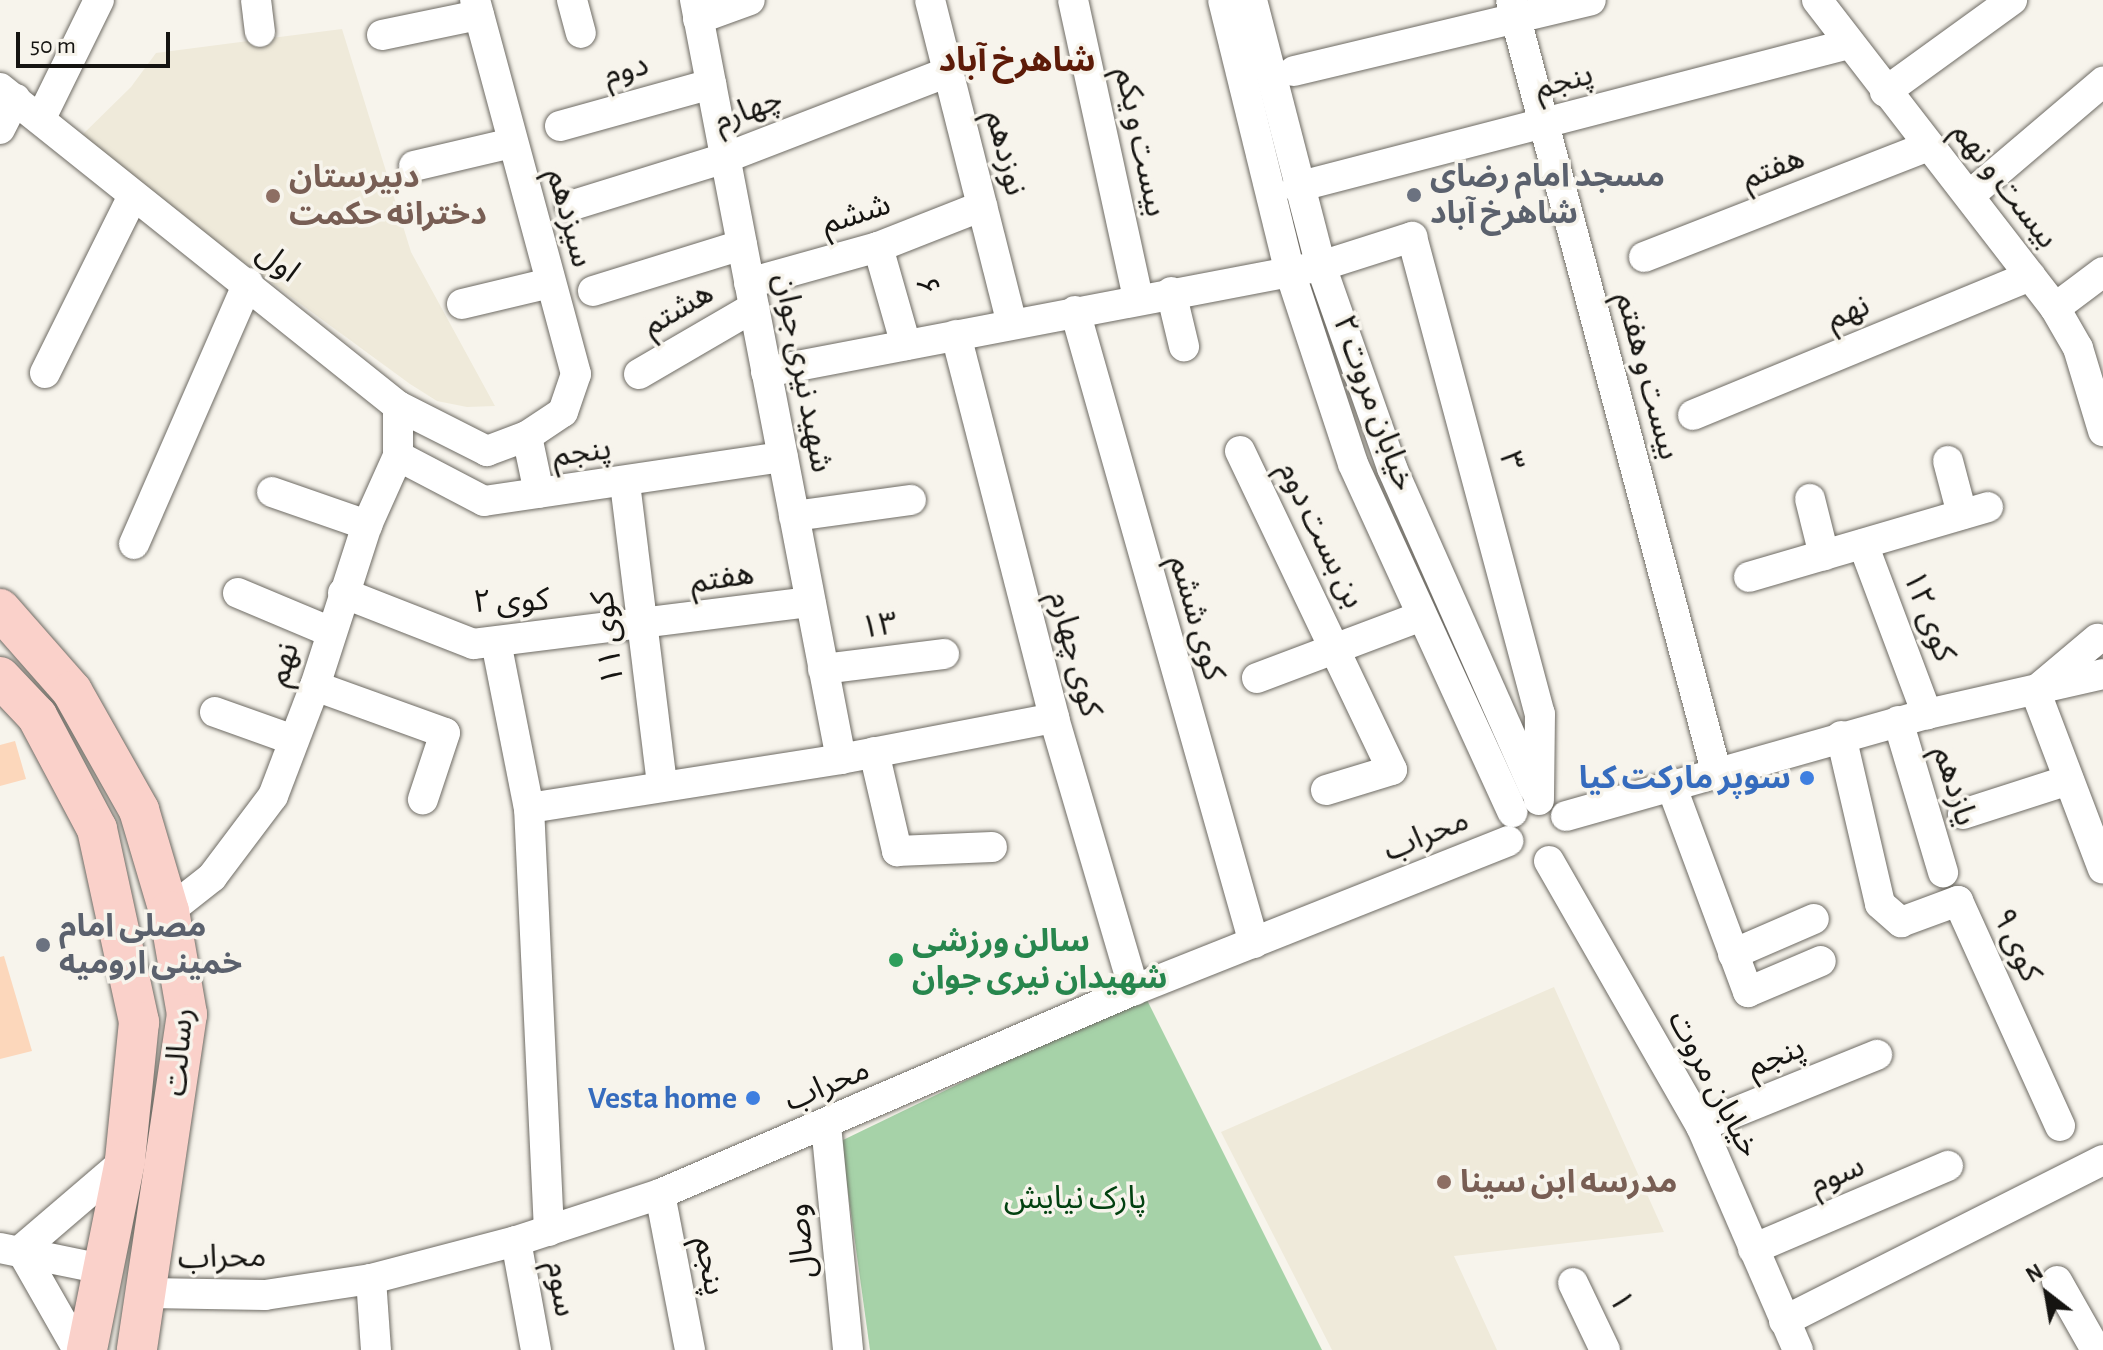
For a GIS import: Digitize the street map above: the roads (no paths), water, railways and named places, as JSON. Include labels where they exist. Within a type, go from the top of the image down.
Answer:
[{"type":"main road","name":"رسالت","points":[[0,609],[72,691],[139,810],[169,911],[187,1014],[149,1293],[137,1350]]},
{"type":"main road","name":"رسالت","points":[[0,677],[37,716],[97,829],[139,1022],[125,1161],[87,1350]]},
{"type":"main road","points":[[139,1022],[187,1014]]},
{"type":"street","points":[[41,118],[99,0]]},
{"type":"street","points":[[256,0],[260,32]]},
{"type":"street","points":[[572,0],[581,33]]},
{"type":"street","points":[[696,9],[750,0]]},
{"type":"street","name":"نوزدهم","points":[[930,0],[1012,324]]},
{"type":"street","name":"بیست و یکم","points":[[1073,0],[1138,299]]},
{"type":"street","name":"خیابان مروت ۲","points":[[1223,0],[1289,269],[1353,464],[1422,616],[1520,818]]},
{"type":"street","name":"خیابان مروت ۲","points":[[1252,0],[1297,187],[1321,266],[1520,818]]},
{"type":"street","points":[[1294,71],[1513,9],[1591,0]]},
{"type":"street","name":"بیست و نهم","points":[[1817,0],[1885,92],[1970,195],[2055,308],[2090,342],[2103,431]]},
{"type":"street","points":[[1885,92],[2012,0]]},
{"type":"street","points":[[382,35],[477,8]]},
{"type":"street","name":"سیزدهم","points":[[477,8],[576,374],[563,412],[527,436]]},
{"type":"street","name":"شهید نیری جوان","points":[[696,9],[841,759]]},
{"type":"street","name":"بیست و هفتم","points":[[1513,9],[1716,771]]},
{"type":"street","name":"پنجم","points":[[1297,187],[1849,44]]},
{"type":"street","name":"چهارم","points":[[570,206],[725,158],[948,72]]},
{"type":"street","points":[[1970,195],[2103,82]]},
{"type":"street","name":"دوم","points":[[560,126],[711,84]]},
{"type":"street","points":[[0,129],[8,94]]},
{"type":"street","name":"اول","points":[[8,94],[398,406],[487,451],[527,436]]},
{"type":"street","points":[[414,166],[512,143]]},
{"type":"street","name":"هفتم","points":[[1644,257],[1929,146]]},
{"type":"street","points":[[45,373],[133,196]]},
{"type":"street","name":"ششم","points":[[751,295],[982,206]]},
{"type":"street","name":"۳","points":[[1321,266],[1412,237],[1540,714],[1520,818]]},
{"type":"street","points":[[593,291],[742,245]]},
{"type":"street","name":"۶","points":[[878,247],[906,345]]},
{"type":"street","points":[[766,372],[1289,269],[1321,266]]},
{"type":"street","points":[[2055,308],[2103,272]]},
{"type":"street","name":"نهم","points":[[1693,415],[2030,276]]},
{"type":"street","points":[[134,544],[248,283]]},
{"type":"street","points":[[462,304],[550,283]]},
{"type":"street","points":[[1171,292],[1184,346]]},
{"type":"street","name":"هشتم","points":[[639,374],[751,295]]},
{"type":"street","name":"کوی ششم","points":[[1075,311],[1254,943]]},
{"type":"street","name":"کوی چهارم","points":[[956,335],[1054,718],[1134,990]]},
{"type":"street","name":"نهم","points":[[169,911],[212,877],[243,840],[273,796],[315,686],[367,525],[398,456],[398,406]]},
{"type":"street","points":[[527,436],[539,493]]},
{"type":"street","name":"بن بست دوم","points":[[1240,451],[1392,770],[1326,790]]},
{"type":"street","name":"پنجم","points":[[398,456],[484,501],[625,483],[783,457]]},
{"type":"street","points":[[1749,577],[1975,511],[1948,461]]},
{"type":"street","name":"کوی ۱۱","points":[[625,483],[662,784]]},
{"type":"street","points":[[272,492],[367,525]]},
{"type":"street","points":[[1810,499],[1824,555]]},
{"type":"street","points":[[794,516],[911,500]]},
{"type":"street","name":"کوی ۱۲","points":[[1863,544],[1913,717]]},
{"type":"street","points":[[238,593],[331,632]]},
{"type":"street","name":"کوی ۲","points":[[343,593],[473,644],[643,626]]},
{"type":"street","name":"هفتم","points":[[643,626],[810,602]]},
{"type":"street","points":[[1257,678],[1422,616]]},
{"type":"street","points":[[496,642],[529,808],[549,1231]]},
{"type":"street","points":[[2035,690],[2101,643]]},
{"type":"street","name":"۱۳","points":[[823,669],[944,654]]},
{"type":"street","points":[[1566,816],[1569,837],[1549,861],[1520,857],[1520,818],[1566,816],[1841,736],[2103,674]]},
{"type":"street","points":[[315,686],[445,733],[423,799]]},
{"type":"street","points":[[2035,690],[2103,869]]},
{"type":"street","points":[[215,712],[293,740]]},
{"type":"street","name":"یازدهم","points":[[1913,717],[1943,872]]},
{"type":"street","points":[[529,808],[662,784],[841,759],[1054,718]]},
{"type":"street","name":"کوی ۹","points":[[1841,736],[1880,904],[1901,922],[1958,901],[2060,1126]]},
{"type":"street","points":[[874,752],[897,851],[992,847]]},
{"type":"street","points":[[1963,814],[2069,780]]},
{"type":"street","points":[[1671,785],[1748,992],[1821,961]]},
{"type":"street","name":"محراب","points":[[149,1293],[265,1295],[371,1279],[516,1241],[660,1194],[1134,990],[1254,943],[1520,818]]},
{"type":"street","name":"خیابان مروت","points":[[1549,861],[1701,1126],[1798,1350]]},
{"type":"street","points":[[1733,954],[1814,919]]},
{"type":"street","name":"پنجم","points":[[1701,1126],[1877,1055]]},
{"type":"street","name":"وصال","points":[[826,1125],[848,1350]]},
{"type":"street","points":[[1784,1321],[2103,1160]]},
{"type":"street","points":[[10,1249],[125,1161]]},
{"type":"street","name":"سوم","points":[[1753,1249],[1948,1166]]},
{"type":"street","name":"پنجم","points":[[660,1194],[690,1350]]},
{"type":"street","name":"سوم","points":[[516,1241],[536,1350]]},
{"type":"street","points":[[10,1249],[102,1269]]},
{"type":"street","points":[[10,1249],[78,1350]]},
{"type":"street","points":[[371,1279],[376,1350]]},
{"type":"street","points":[[2057,1281],[2096,1350]]},
{"type":"street","name":"۱","points":[[1573,1283],[1605,1350]]},
{"type":"place","name":"مسجد امام رضای شاهرخ آباد","points":[[1414,195]]},
{"type":"place","name":"دبیرستان دخترانه حکمت","points":[[273,196]]},
{"type":"place","name":"سوپر مارکت کیا","points":[[1807,778]]},
{"type":"place","name":"مصلی امام خمینی ارومیه","points":[[43,945]]},
{"type":"place","name":"سالن ورزشی شهیدان نیری جوان","points":[[896,960]]},
{"type":"place","name":"Vesta home","points":[[753,1098]]},
{"type":"place","name":"مدرسه ابن سینا","points":[[1444,1182]]},
{"type":"district","name":"شاهرخ آباد","points":[[1017,62]]},
{"type":"park label","name":"پارک نیایش","points":[[1075,1198]]}]
